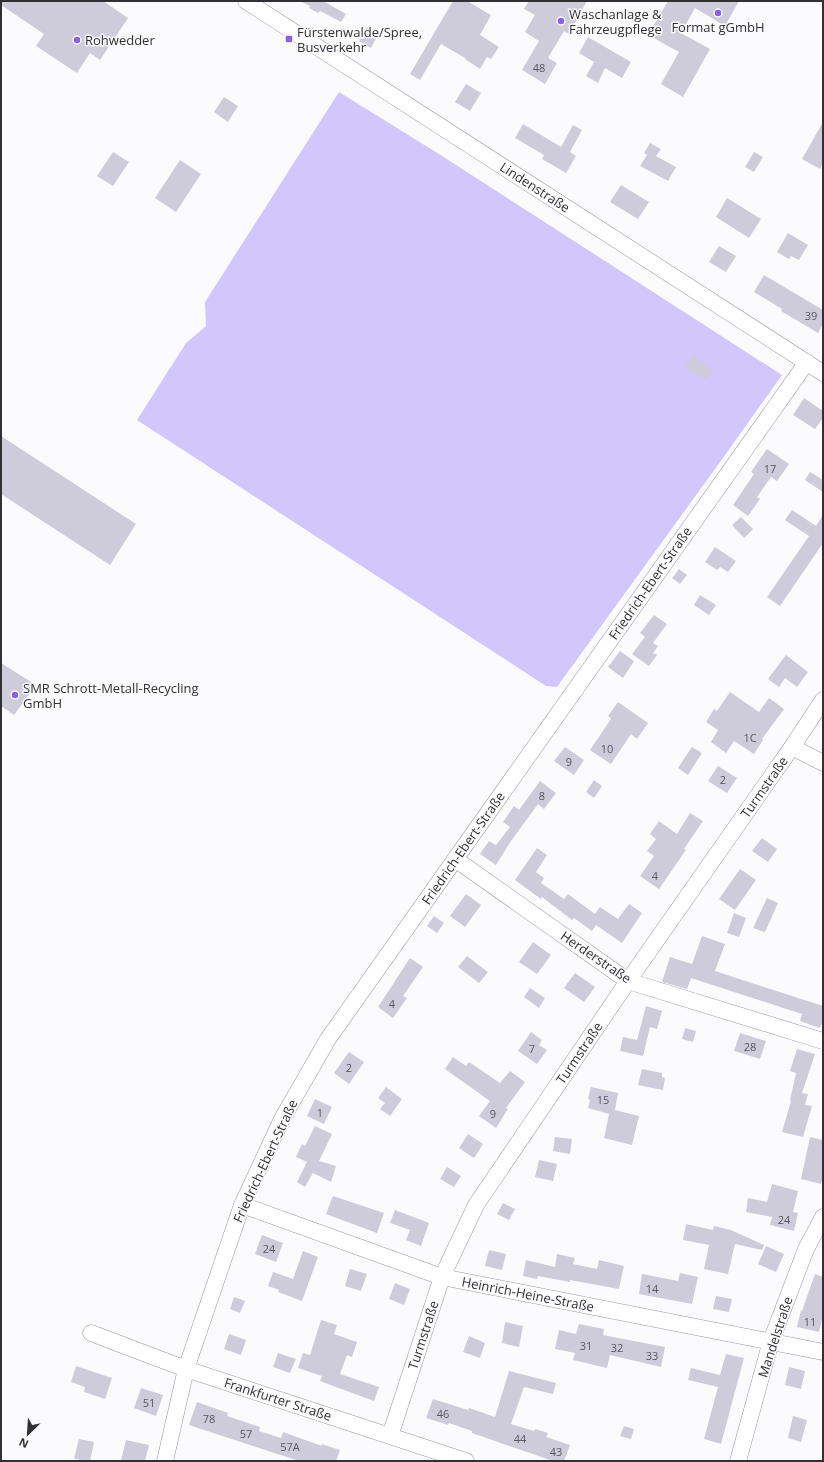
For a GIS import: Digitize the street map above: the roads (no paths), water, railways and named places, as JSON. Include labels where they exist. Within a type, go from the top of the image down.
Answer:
[{"type":"street","name":"Lindenstraße","points":[[246,1],[823,373]]},
{"type":"street","name":"Friedrich-Ebert-Straße","points":[[166,1461],[186,1369],[242,1205],[282,1119],[328,1039],[807,362]]},
{"type":"street","name":"Turmstraße","points":[[390,1436],[442,1277],[476,1205],[628,981],[792,747],[823,700]]},
{"type":"street","points":[[792,747],[823,763]]},
{"type":"street","name":"Herderstraße","points":[[455,859],[628,981],[823,1041]]},
{"type":"street","name":"Heinrich-Heine-Straße","points":[[242,1205],[442,1277],[823,1352]]},
{"type":"street","name":"Mandelstraße","points":[[738,1461],[771,1341],[806,1249],[823,1217]]},
{"type":"street","name":"Frankfurter Straße","points":[[91,1333],[186,1369],[466,1461]]},
{"type":"place","name":"Format gGmbH","points":[[718,13]]},
{"type":"place","name":"Waschanlage & Fahrzeugpflege","points":[[561,21]]},
{"type":"place","name":"Fürstenwalde/Spree, Busverkehr","points":[[289,39]]},
{"type":"place","name":"Rohwedder","points":[[77,40]]},
{"type":"place","name":"SMR Schrott-Metall-Recycling GmbH","points":[[15,695]]}]
